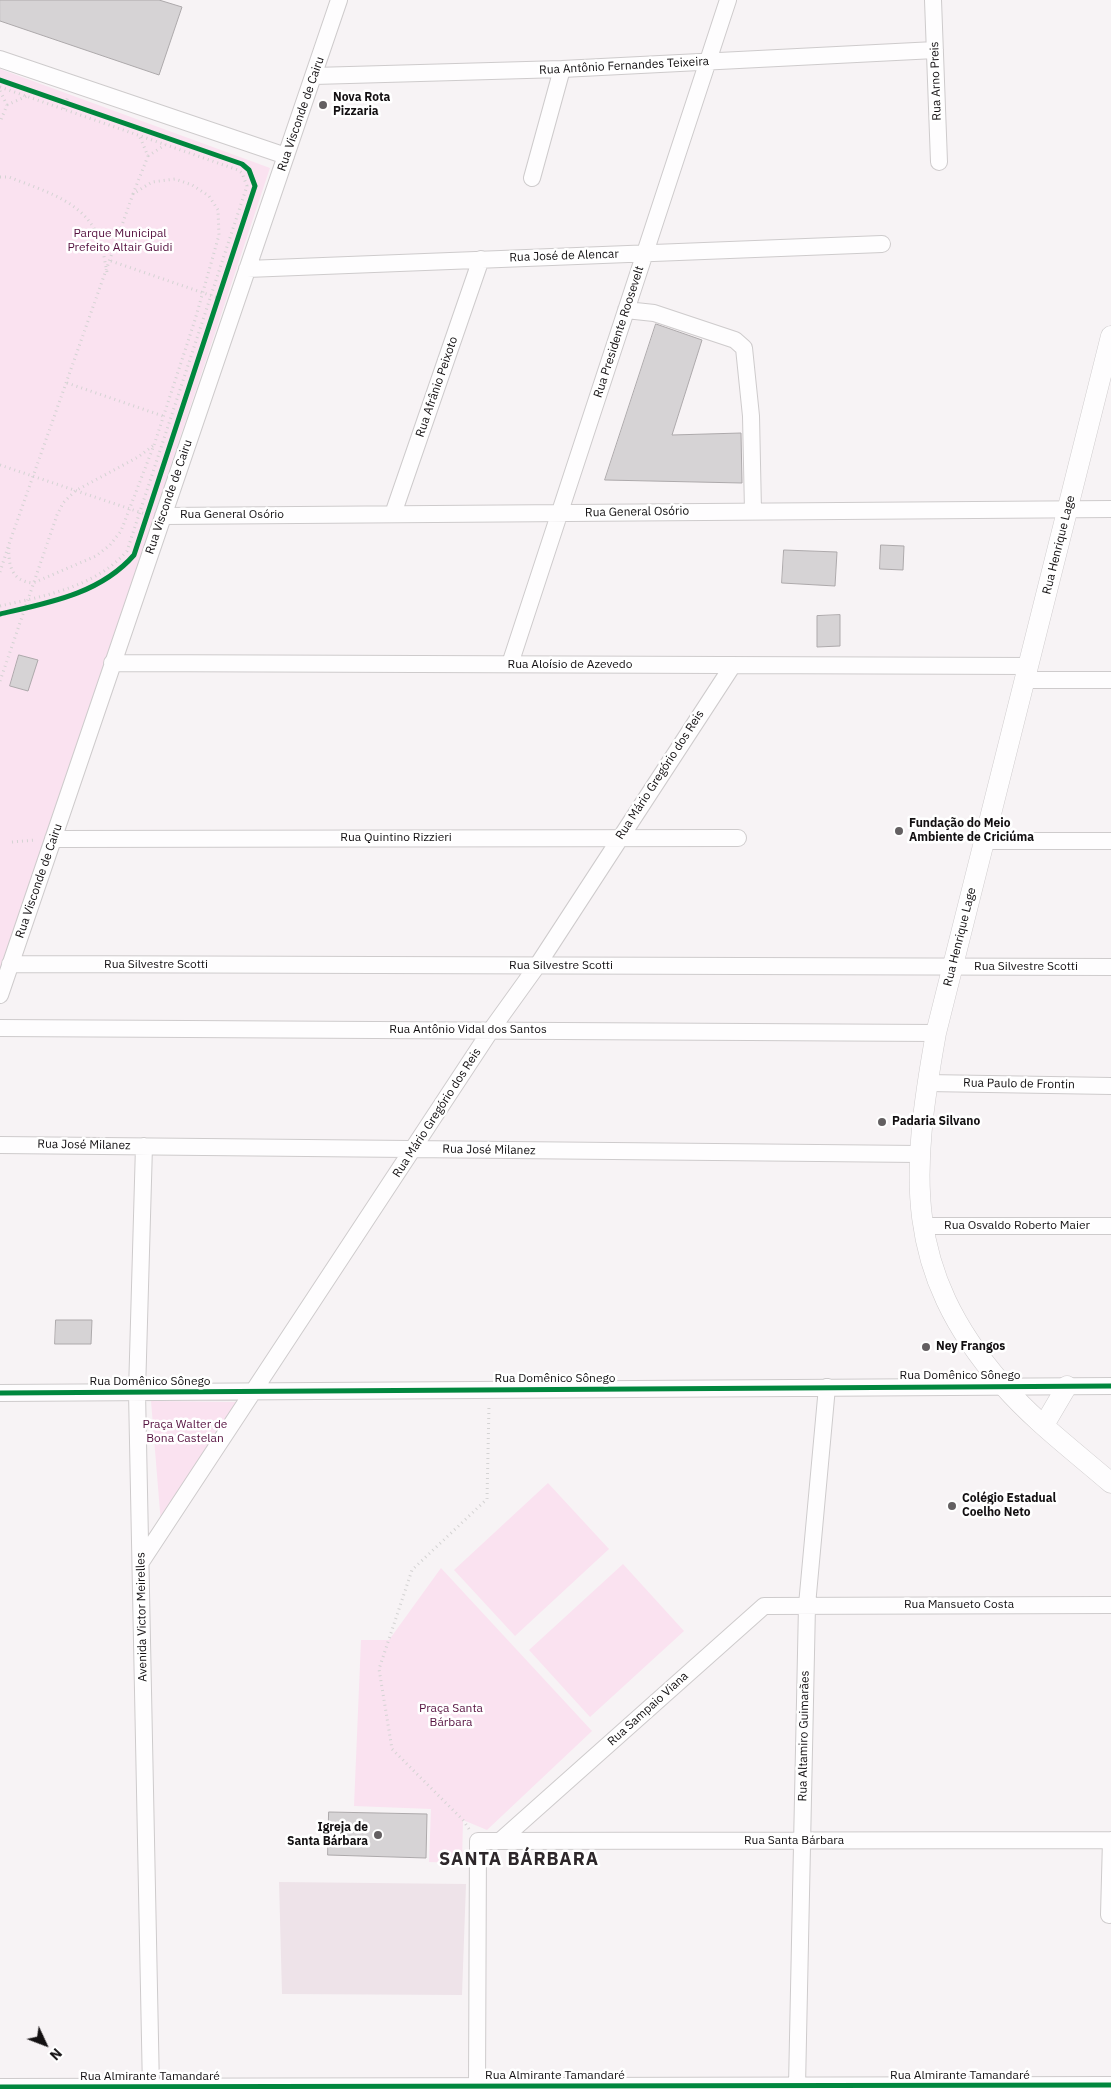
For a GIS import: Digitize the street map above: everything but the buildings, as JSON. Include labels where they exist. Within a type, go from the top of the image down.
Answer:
[{"type":"main road","name":"Rua Henrique Lage","points":[[1111,336],[936,1033],[927,1083],[919,1154],[922,1226],[933,1268],[952,1314],[968,1342],[1003,1386],[1044,1425],[1111,1483]]},
{"type":"main road","points":[[1044,1425],[1067,1386]]},
{"type":"street","name":"Rua Visconde de Cairu","points":[[0,995],[112,664],[153,512],[235,304],[339,0]]},
{"type":"street","name":"Rua Presidente Roosevelt","points":[[510,664],[728,0]]},
{"type":"street","name":"Rua Arno Preis","points":[[933,0],[939,162]]},
{"type":"street","name":"Rua Antônio Fernandes Teixeira","points":[[314,76],[562,69],[935,50]]},
{"type":"street","points":[[0,59],[286,156]]},
{"type":"street","points":[[532,178],[562,69]]},
{"type":"street","name":"Rua José de Alencar","points":[[247,269],[882,244]]},
{"type":"street","name":"Rua Afrânio Peixoto","points":[[392,514],[481,260]]},
{"type":"street","points":[[626,310],[654,313],[735,340],[744,348],[750,416],[753,511]]},
{"type":"street","name":"Rua General Osório","points":[[153,512],[392,514],[1111,509]]},
{"type":"street","name":"Rua Aloísio de Azevedo","points":[[112,664],[733,665],[1027,673],[1111,680]]},
{"type":"street","name":"Rua Mário Gregório dos Reis","points":[[141,1562],[415,1149],[491,1030],[537,966],[733,665]]},
{"type":"street","name":"Rua Quintino Rizzieri","points":[[53,839],[738,838]]},
{"type":"street","points":[[984,841],[1111,841]]},
{"type":"street","name":"Rua Silvestre Scotti","points":[[10,964],[1111,968]]},
{"type":"street","name":"Rua Antônio Vidal dos Santos","points":[[0,1028],[936,1033]]},
{"type":"street","name":"Rua Paulo de Frontin","points":[[927,1083],[1111,1086]]},
{"type":"street","name":"Rua José Milanez","points":[[0,1144],[919,1154]]},
{"type":"street","name":"Avenida Victor Meirelles","points":[[144,1146],[137,1392],[151,2088]]},
{"type":"street","name":"Rua Osvaldo Roberto Maier","points":[[922,1226],[1111,1226]]},
{"type":"street","name":"Rua Domênico Sônego","points":[[0,1392],[1111,1386]]},
{"type":"street","name":"Rua Altamiro Guimarães","points":[[797,2086],[807,1605],[827,1387]]},
{"type":"street","name":"Rua Mansueto Costa","points":[[807,1605],[1111,1606]]},
{"type":"street","name":"Rua Sampaio Viana","points":[[500,1841],[764,1606],[807,1605]]},
{"type":"street","points":[[1110,1916],[1111,1840]]},
{"type":"street","name":"Rua Santa Bárbara","points":[[478,1841],[1111,1840]]},
{"type":"street","points":[[477,2088],[478,1841]]},
{"type":"street","name":"Rua Almirante Tamandaré","points":[[0,2087],[662,2088],[1111,2085]]},
{"type":"path","points":[[0,87],[238,170],[242,174],[247,186],[127,551],[113,565],[65,590],[0,606]]},
{"type":"path","points":[[25,89],[34,92]]},
{"type":"path","points":[[0,92],[7,105]]},
{"type":"path","points":[[0,122],[7,105],[28,96]]},
{"type":"path","points":[[59,100],[101,115]]},
{"type":"path","points":[[138,135],[148,156]]},
{"type":"path","points":[[0,572],[133,194],[148,156],[166,144]]},
{"type":"path","points":[[0,177],[9,177],[69,201],[87,216],[101,243],[107,272]]},
{"type":"path","points":[[9,544],[8,563],[13,573],[33,583],[96,556],[110,545],[121,531],[154,445],[203,292],[219,235],[218,210],[209,196],[192,184],[175,179],[152,182],[133,194]]},
{"type":"path","points":[[111,261],[235,304]]},
{"type":"path","points":[[216,308],[222,289]]},
{"type":"path","points":[[67,383],[163,416]]},
{"type":"path","points":[[0,680],[57,515],[63,503],[75,491],[138,457],[154,445]]},
{"type":"path","points":[[0,465],[139,513],[153,512]]},
{"type":"path","points":[[144,523],[153,512]]},
{"type":"path","points":[[16,610],[33,606]]},
{"type":"path","points":[[12,842],[53,839]]},
{"type":"path","points":[[478,1841],[463,1820],[392,1749],[379,1669],[412,1570],[487,1499],[490,1389]]},
{"type":"shaded area","points":[[279,1882],[466,1884],[462,1995],[282,1994]]},
{"type":"green space","name":"Parque Municipal Prefeito Altair Guidi","points":[[0,69],[270,168],[0,977]]},
{"type":"green space","name":"Praça Walter de Bona Castelan","points":[[151,1401],[241,1402],[161,1524]]},
{"type":"green space","points":[[548,1483],[609,1549],[515,1636],[454,1570]]},
{"type":"green space","points":[[623,1564],[684,1631],[590,1717],[529,1650]]},
{"type":"green space","name":"Praça Santa Bárbara","points":[[441,1568],[592,1731],[487,1830],[463,1820],[462,1863],[429,1862],[431,1809],[354,1806],[361,1640],[389,1640]]},
{"type":"cycle path","points":[[0,80],[242,164],[249,170],[255,186],[134,555],[120,568],[89,588],[55,601],[0,614]]},
{"type":"cycle path","points":[[0,1393],[1111,1386]]},
{"type":"cycle path","points":[[0,2087],[1111,2085]]},
{"type":"place","name":"Nova Rota Pizzaria","points":[[323,105]]},
{"type":"place","name":"Fundação do Meio Ambiente de Criciúma","points":[[899,831]]},
{"type":"place","name":"Padaria Silvano","points":[[882,1122]]},
{"type":"place","name":"Ney Frangos","points":[[926,1347]]},
{"type":"place","name":"Colégio Estadual Coelho Neto","points":[[952,1506]]},
{"type":"place","name":"Igreja de Santa Bárbara","points":[[378,1835]]},
{"type":"district","name":"SANTA BÁRBARA","points":[[519,1860]]}]
